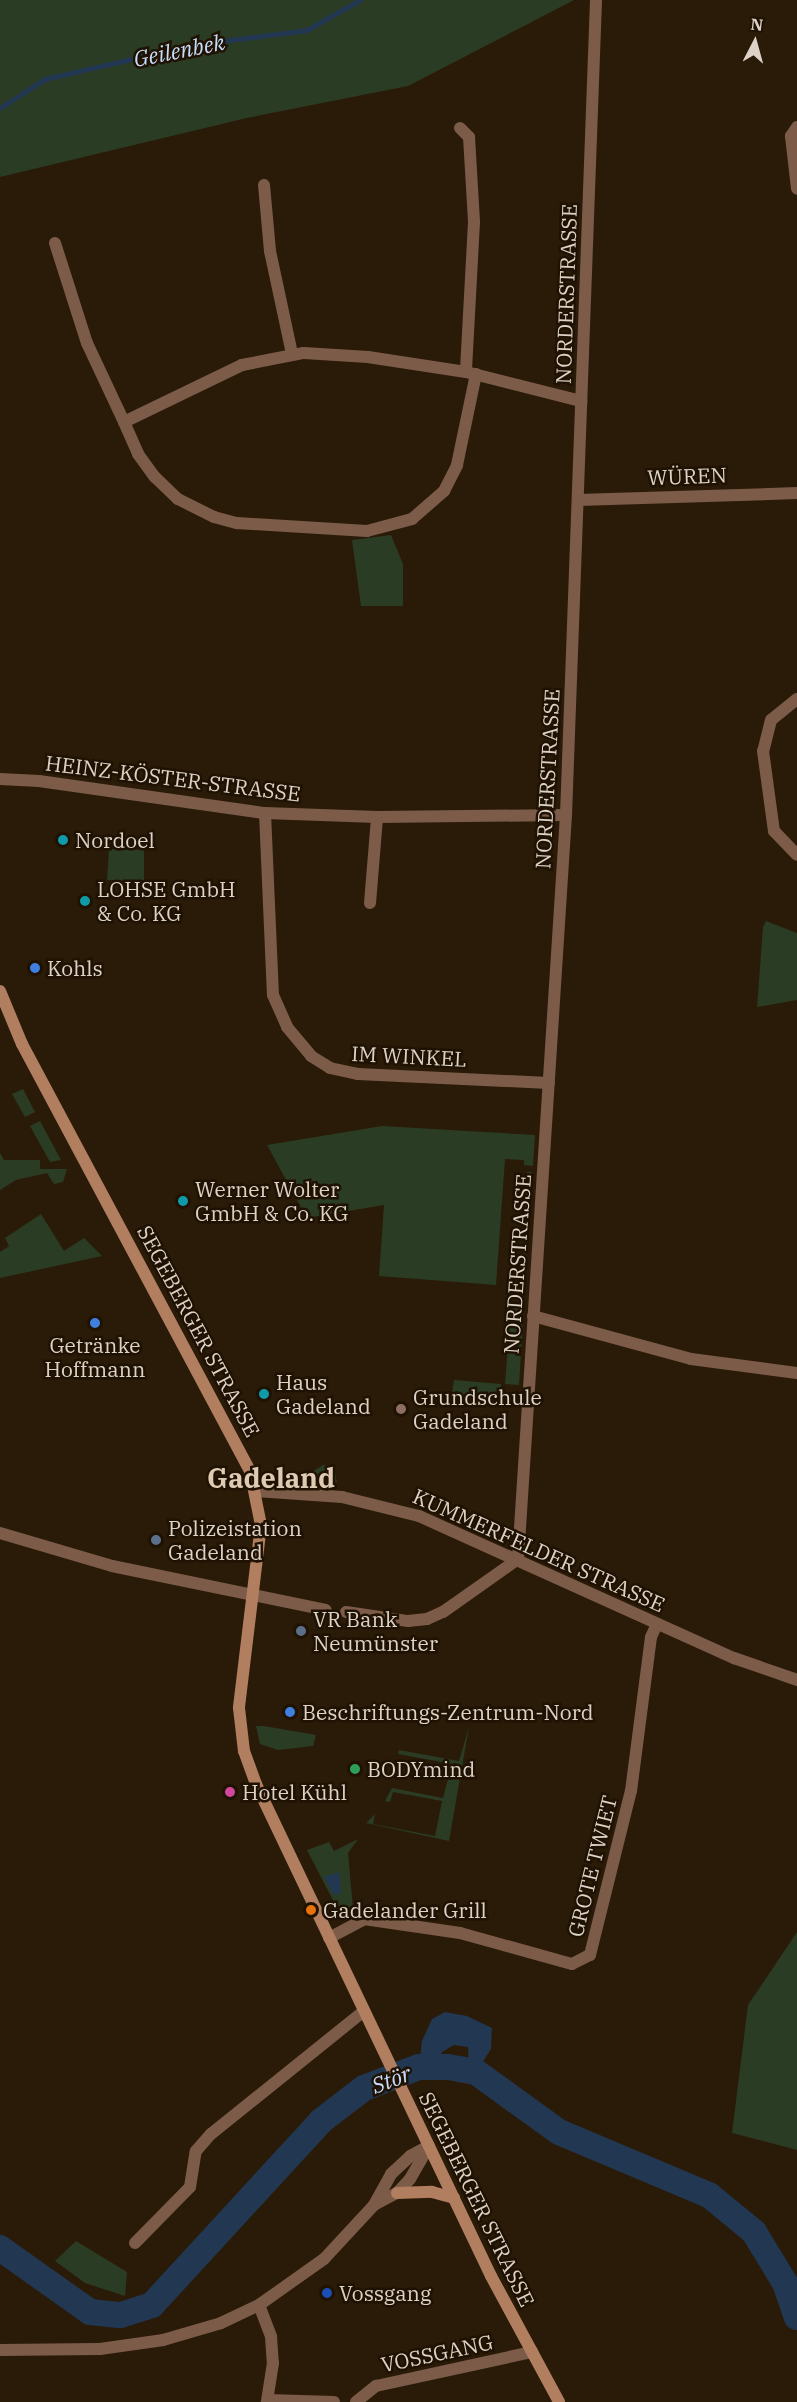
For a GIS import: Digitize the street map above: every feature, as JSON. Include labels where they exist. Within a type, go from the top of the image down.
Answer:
[{"type":"main road","name":"SEGEBERGER STRASSE","points":[[0,991],[22,1044],[242,1451],[256,1491],[261,1525],[255,1598],[239,1708],[244,1751],[255,1784],[402,2091],[559,2402]]},
{"type":"main road","points":[[397,2193],[432,2192],[454,2198]]},
{"type":"street","name":"NORDERSTRASSE","points":[[518,1559],[566,815],[596,0]]},
{"type":"street","points":[[797,127],[790,136],[797,184]]},
{"type":"street","points":[[55,243],[83,333],[138,454],[155,477],[178,499],[204,513],[237,523],[367,531],[412,519],[444,491],[457,465],[471,373],[474,222],[469,137],[460,128]]},
{"type":"street","points":[[264,185],[270,251],[292,354]]},
{"type":"street","points":[[124,422],[221,373],[292,354],[344,355],[471,373],[581,401]]},
{"type":"street","name":"WÜREN","points":[[578,500],[797,493]]},
{"type":"street","points":[[797,699],[771,720],[764,751],[772,825],[781,842],[797,855]]},
{"type":"street","name":"HEINZ-KÖSTER-STRASSE","points":[[0,779],[39,781],[265,813],[377,817],[566,815]]},
{"type":"street","name":"IM WINKEL","points":[[265,813],[273,995],[286,1027],[311,1056],[330,1068],[358,1074],[549,1083]]},
{"type":"street","points":[[370,903],[377,817]]},
{"type":"street","points":[[533,1316],[680,1357],[797,1373]]},
{"type":"street","name":"KUMMERFELDER STRASSE","points":[[256,1491],[342,1497],[395,1508],[518,1559],[657,1624],[761,1669],[797,1680]]},
{"type":"street","points":[[0,1533],[112,1566],[255,1598],[326,1610]]},
{"type":"street","points":[[346,1612],[408,1621],[427,1619],[443,1612],[518,1559]]},
{"type":"street","name":"GROTE TWIET","points":[[329,1938],[364,1919],[460,1933],[572,1964],[590,1955],[631,1791],[651,1637],[657,1624]]},
{"type":"street","points":[[135,2243],[190,2187],[196,2151],[212,2134],[364,2011]]},
{"type":"street","points":[[374,2205],[397,2193],[410,2179],[429,2146]]},
{"type":"street","points":[[0,2350],[100,2349],[163,2340],[221,2324],[260,2305],[324,2259],[374,2205],[391,2174],[410,2156],[429,2146]]},
{"type":"street","points":[[260,2305],[272,2337],[268,2401],[334,2402]]},
{"type":"street","name":"VOSSGANG","points":[[356,2402],[376,2386],[532,2352]]},
{"type":"green space","points":[[0,0],[574,0],[408,86],[247,118],[0,177]]},
{"type":"green space","points":[[391,535],[403,564],[403,606],[361,606],[352,540]]},
{"type":"green space","points":[[109,849],[144,850],[144,880],[107,880]]},
{"type":"green space","points":[[766,921],[797,933],[797,1000],[757,1007],[763,927]]},
{"type":"green space","points":[[23,1089],[35,1112],[25,1117],[12,1094]]},
{"type":"green space","points":[[40,1121],[61,1160],[50,1162],[30,1126]]},
{"type":"green space","points":[[382,1126],[535,1135],[533,1166],[524,1165],[524,1160],[505,1159],[496,1285],[379,1276],[384,1205],[307,1218],[267,1145]]},
{"type":"green space","points":[[0,1153],[4,1160],[40,1160],[40,1169],[67,1169],[63,1182],[54,1184],[47,1173],[16,1180],[0,1190]]},
{"type":"green space","points":[[527,1172],[532,1172],[523,1290],[520,1288]]},
{"type":"green space","points":[[41,1214],[64,1251],[84,1238],[102,1256],[0,1278],[0,1252],[9,1246],[5,1238]]},
{"type":"green space","points":[[511,1305],[524,1306],[519,1385],[505,1384]]},
{"type":"green space","points":[[454,1380],[501,1384],[500,1398],[452,1394]]},
{"type":"green space","points":[[323,1465],[334,1466],[337,1483],[326,1482],[327,1476],[317,1475],[316,1481],[301,1479]]},
{"type":"green space","points":[[256,1726],[316,1735],[313,1746],[278,1750],[260,1744]]},
{"type":"green space","points":[[469,1727],[449,1841],[366,1823],[375,1814],[373,1824],[435,1836],[442,1801],[393,1792],[390,1802],[385,1801],[392,1788],[443,1798],[452,1764],[398,1754],[399,1750],[459,1761]]},
{"type":"green space","points":[[358,1839],[348,1853],[353,1908],[336,1906],[307,1850],[329,1842],[334,1851]]},
{"type":"green space","points":[[797,1932],[797,2150],[732,2133],[748,2005]]},
{"type":"green space","points":[[76,2241],[127,2272],[125,2296],[85,2283],[55,2261]]},
{"type":"water","points":[[339,1872],[341,1893],[334,1895],[324,1877]]},
{"type":"water","points":[[445,2012],[467,2016],[492,2028],[491,2049],[476,2072],[469,2070],[468,2047],[454,2045],[442,2052],[434,2067],[419,2067],[422,2041],[432,2019]]},
{"type":"waterway","name":"Geilenbek","points":[[0,108],[45,79],[192,45],[307,30],[360,0]]},
{"type":"waterway","name":"Stör","points":[[0,2248],[90,2312],[121,2315],[152,2305],[321,2121],[364,2088],[419,2067],[448,2067],[476,2072],[559,2132],[709,2195],[754,2232],[785,2283],[797,2317]]},
{"type":"place","name":"Nordoel","points":[[63,840]]},
{"type":"place","name":"LOHSE GmbH & Co. KG","points":[[85,901]]},
{"type":"place","name":"Kohls","points":[[35,968]]},
{"type":"place","name":"Werner Wolter GmbH & Co. KG","points":[[183,1201]]},
{"type":"place","name":"Getränke Hoffmann","points":[[95,1323]]},
{"type":"place","name":"Haus Gadeland","points":[[264,1394]]},
{"type":"place","name":"Grundschule Gadeland","points":[[401,1409]]},
{"type":"place","name":"Polizeistation Gadeland","points":[[156,1540]]},
{"type":"place","name":"VR Bank Neumünster","points":[[301,1631]]},
{"type":"place","name":"Beschriftungs-Zentrum-Nord","points":[[290,1712]]},
{"type":"place","name":"BODYmind","points":[[355,1769]]},
{"type":"place","name":"Hotel Kühl","points":[[230,1792]]},
{"type":"place","name":"Gadelander Grill","points":[[311,1910]]},
{"type":"place","name":"Vossgang","points":[[327,2293]]},
{"type":"district","name":"Gadeland","points":[[271,1478]]}]
